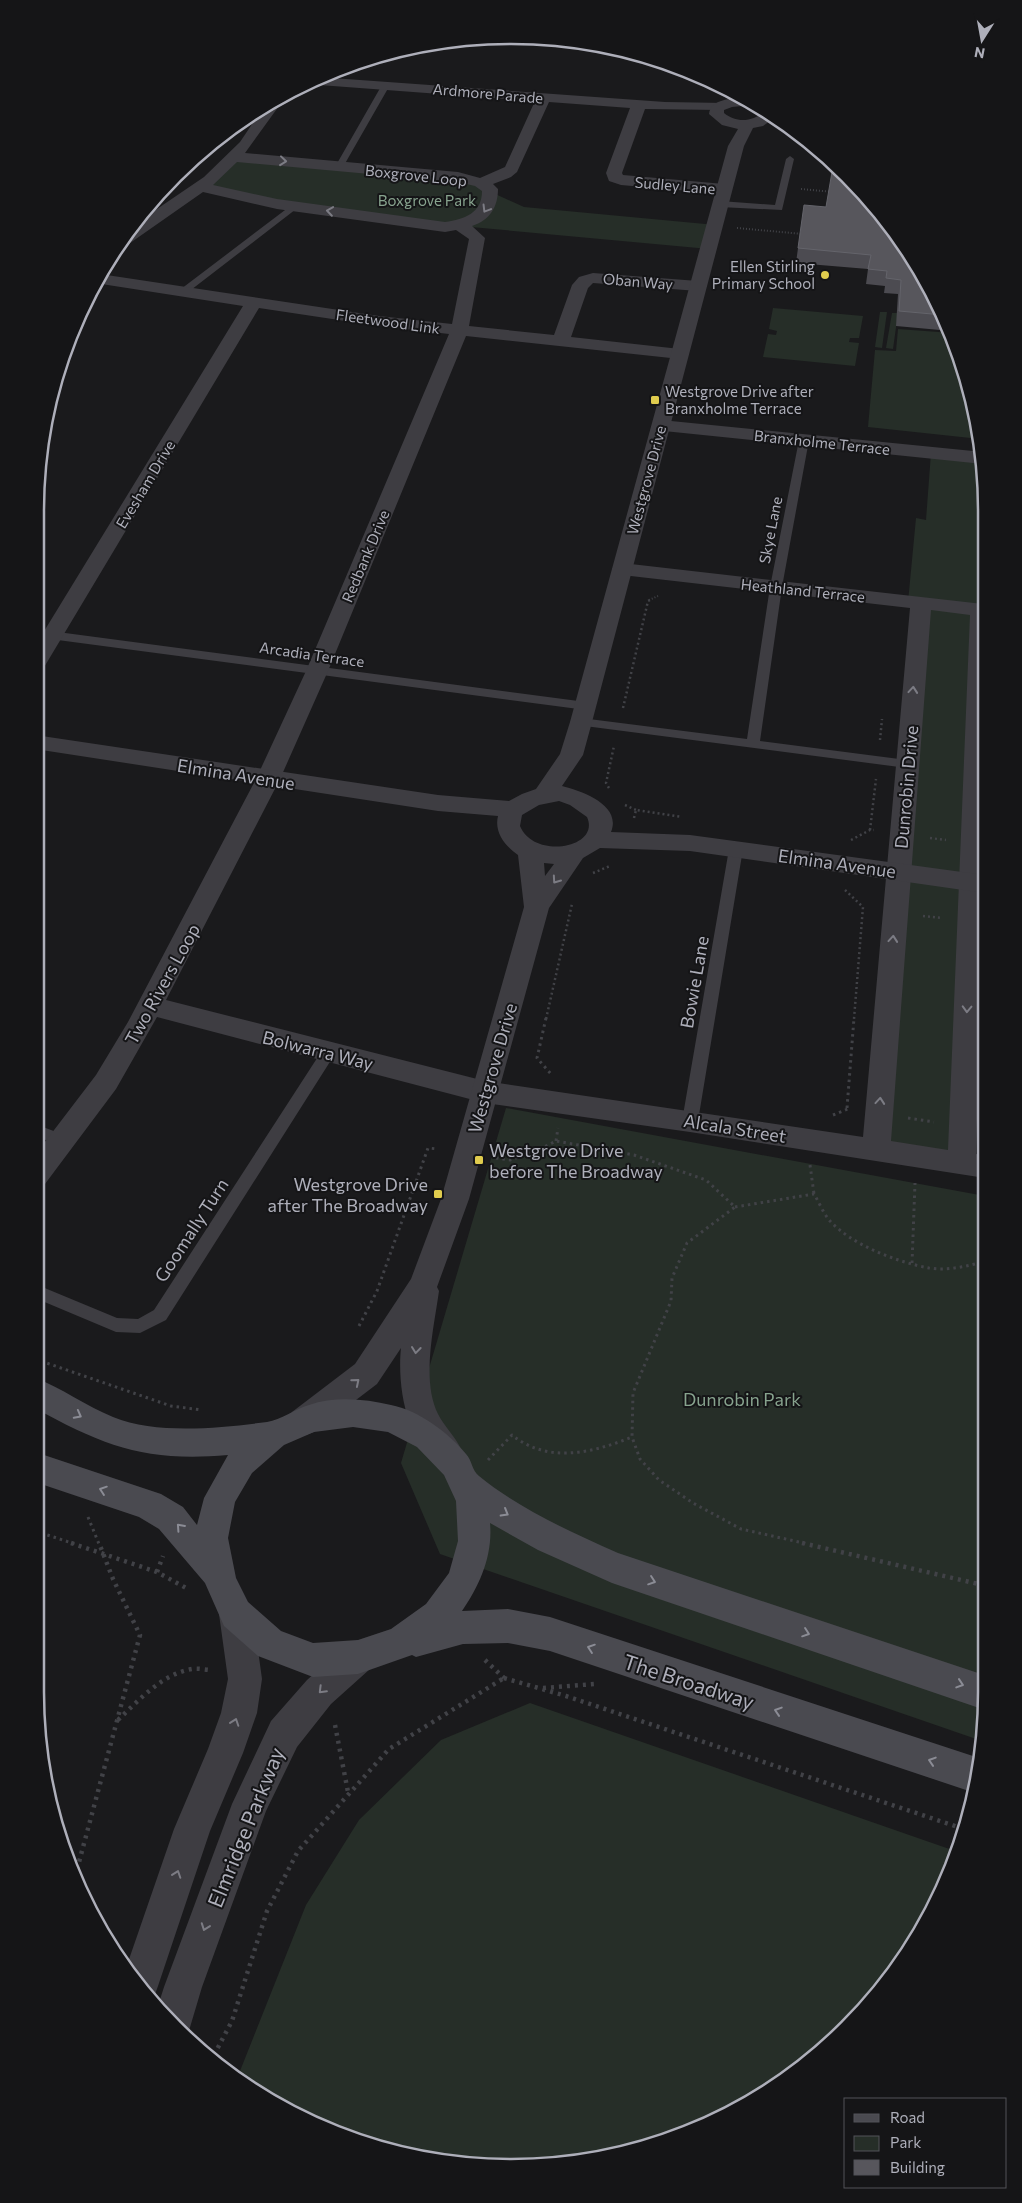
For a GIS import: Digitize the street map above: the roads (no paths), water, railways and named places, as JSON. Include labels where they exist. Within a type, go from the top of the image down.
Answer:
[{"type":"main road","points":[[44,1397],[96,1425],[131,1437],[177,1441],[223,1442],[273,1435],[311,1418],[353,1413],[393,1419],[428,1437],[468,1471],[500,1510],[550,1539],[612,1567],[978,1690]]},
{"type":"main road","points":[[220,1580],[211,1538],[220,1498],[241,1463],[273,1435]]},
{"type":"main road","points":[[44,1470],[149,1505],[172,1518],[220,1580],[236,1614],[270,1644],[313,1660],[358,1657],[402,1643],[438,1616],[464,1581],[475,1541],[468,1471]]},
{"type":"main road","name":"The Broadway","points":[[394,1645],[463,1627],[508,1626],[550,1634],[971,1773]]},
{"type":"street","name":"Ardmore Parade","points":[[326,82],[665,106],[721,114]]},
{"type":"street","points":[[481,183],[505,174],[512,169],[544,98]]},
{"type":"street","points":[[721,114],[738,103]]},
{"type":"street","name":"Sudley Lane","points":[[639,104],[614,173],[615,178],[722,197]]},
{"type":"street","points":[[138,230],[201,187],[245,145],[270,110]]},
{"type":"street","points":[[721,114],[748,124],[766,119]]},
{"type":"street","points":[[721,114],[736,146]]},
{"type":"street","name":"Westgrove Drive","points":[[546,794],[571,755],[736,146],[748,124]]},
{"type":"street","name":"Boxgrove Loop","points":[[201,187],[296,206],[445,227],[459,225],[483,216],[492,199],[490,189],[481,183],[458,178],[234,156]]},
{"type":"street","name":"Redbank Drive","points":[[268,779],[317,671],[459,331],[478,238],[459,225]]},
{"type":"street","name":"Oban Way","points":[[560,342],[580,288],[587,278],[599,277],[698,286]]},
{"type":"street","name":"Fleetwood Link","points":[[104,280],[459,331],[680,354]]},
{"type":"street","name":"Evesham Drive","points":[[44,635],[254,302]]},
{"type":"street","name":"Branxholme Terrace","points":[[661,426],[975,457]]},
{"type":"street","name":"Heathland Terrace","points":[[622,569],[978,610]]},
{"type":"street","name":"Dunrobin Drive","points":[[876,1150],[920,603]]},
{"type":"street","name":"Elmina Avenue","points":[[44,743],[268,779],[438,803],[512,818]]},
{"type":"street","points":[[571,755],[590,806],[601,822],[600,830],[595,840],[587,847],[574,853],[560,855],[544,854],[530,850],[519,844],[512,836],[512,818],[522,802],[546,794],[559,793],[590,806]]},
{"type":"street","name":"Two Rivers Loop","points":[[44,1164],[106,1082],[151,1006],[268,779]]},
{"type":"street","name":"Elmina Avenue","points":[[590,806],[690,843]]},
{"type":"street","name":"Elmina Avenue","points":[[595,840],[690,843],[978,883]]},
{"type":"street","name":"Westgrove Drive","points":[[530,850],[537,907]]},
{"type":"street","name":"Westgrove Drive","points":[[303,1422],[366,1374],[424,1284],[455,1199],[537,907],[574,853]]},
{"type":"street","points":[[974,1165],[978,883]]},
{"type":"street","name":"Bolwarra Way","points":[[151,1006],[485,1092]]},
{"type":"street","name":"Alcala Street","points":[[485,1092],[690,1121],[974,1165]]},
{"type":"street","name":"Westgrove Drive","points":[[424,1284],[414,1370],[417,1395],[424,1419],[468,1471]]},
{"type":"street","points":[[142,1978],[192,1829],[225,1752],[238,1713],[245,1679],[236,1614]]},
{"type":"street","name":"Elmridge Parkway","points":[[175,2016],[183,1986],[250,1804],[284,1734],[319,1692],[358,1657]]},
{"type":"lane","points":[[339,167],[386,85]]},
{"type":"lane","points":[[722,197],[779,208],[790,159]]},
{"type":"lane","points":[[184,291],[296,206]]},
{"type":"lane","name":"Skye Lane","points":[[753,744],[776,587],[804,440]]},
{"type":"lane","name":"Arcadia Terrace","points":[[44,635],[317,671],[583,714]]},
{"type":"lane","points":[[583,714],[619,727],[907,764]]},
{"type":"lane","name":"Bowie Lane","points":[[690,1121],[736,849]]},
{"type":"lane","name":"Goomally Turn","points":[[44,1295],[116,1326],[140,1326],[160,1315],[328,1053]]},
{"type":"lane","points":[[44,1133],[62,1140]]},
{"type":"place","name":"Ellen Stirling Primary School","points":[[825,275]]},
{"type":"place","name":"Westgrove Drive after Branxholme Terrace","points":[[655,400]]},
{"type":"place","name":"Westgrove Drive before The Broadway","points":[[479,1160]]},
{"type":"place","name":"Westgrove Drive after The Broadway","points":[[438,1194]]},
{"type":"park label","name":"Boxgrove Park","points":[[427,200]]},
{"type":"park label","name":"Dunrobin Park","points":[[742,1399]]}]
